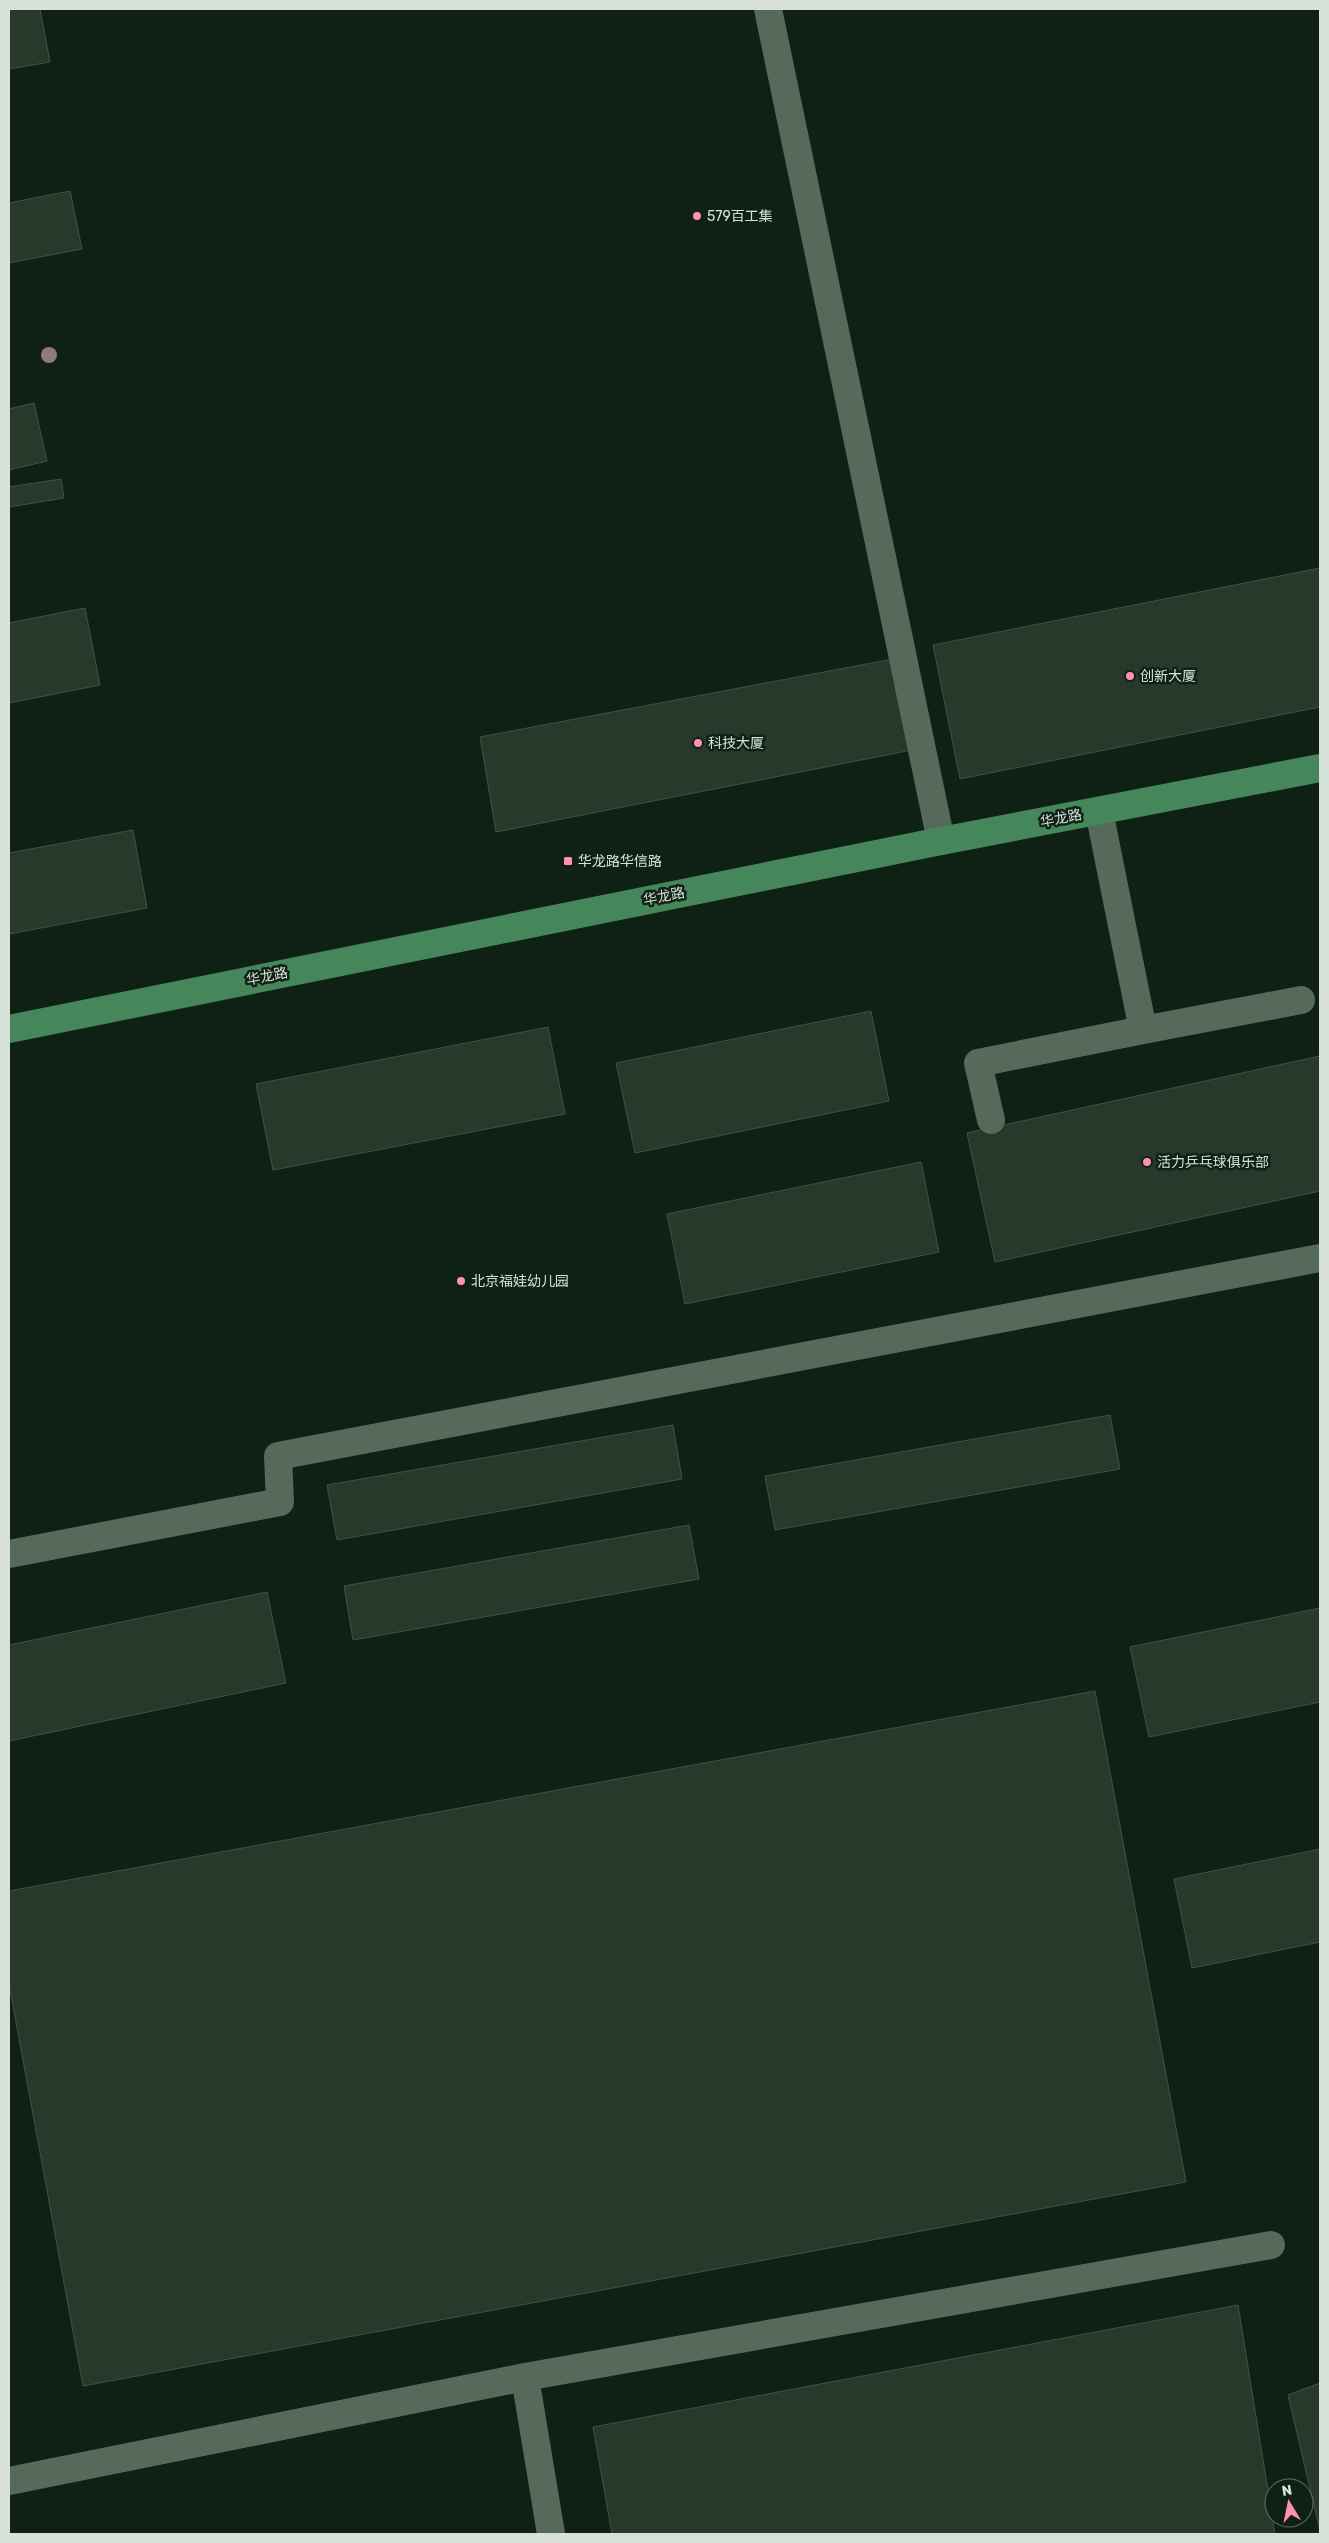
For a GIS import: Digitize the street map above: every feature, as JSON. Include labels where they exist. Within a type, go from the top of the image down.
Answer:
[{"type":"main road","name":"华龙路","points":[[9,1028],[941,841],[1320,768]]},
{"type":"street","points":[[768,9],[941,841]]},
{"type":"street","points":[[1099,811],[1143,1030]]},
{"type":"street","points":[[991,1120],[978,1063],[1301,1000]]},
{"type":"street","points":[[9,1554],[280,1502],[278,1456],[1320,1258]]},
{"type":"street","points":[[9,2481],[525,2377],[1271,2245]]},
{"type":"street","points":[[525,2377],[550,2534]]},
{"type":"building","points":[[9,9],[40,9],[50,62],[9,69]]},
{"type":"building","points":[[70,191],[82,249],[9,263],[9,203]]},
{"type":"building","points":[[34,403],[47,461],[9,470],[9,409]]},
{"type":"building","points":[[61,479],[64,498],[9,507],[9,487]]},
{"type":"building","name":"创新大厦","points":[[1320,568],[1320,707],[960,779],[933,645]]},
{"type":"building","points":[[85,608],[100,685],[9,703],[9,623]]},
{"type":"building","name":"科技大厦","points":[[898,658],[917,749],[496,832],[480,737]]},
{"type":"building","points":[[133,830],[147,908],[9,934],[9,853]]},
{"type":"building","points":[[871,1011],[889,1101],[635,1153],[616,1063]]},
{"type":"building","points":[[548,1027],[565,1114],[273,1170],[256,1084]]},
{"type":"building","name":"活力乒乓球俱乐部","points":[[1320,1056],[1320,1191],[995,1262],[967,1133]]},
{"type":"building","points":[[921,1162],[939,1252],[685,1304],[667,1214]]},
{"type":"building","points":[[1110,1415],[1120,1469],[775,1530],[765,1476]]},
{"type":"building","points":[[673,1425],[682,1479],[337,1540],[327,1485]]},
{"type":"building","points":[[689,1525],[699,1579],[353,1640],[344,1586]]},
{"type":"building","points":[[267,1592],[286,1683],[9,1741],[9,1645]]},
{"type":"building","points":[[1320,1608],[1320,1702],[1149,1737],[1130,1647]]},
{"type":"building","points":[[1095,1691],[1186,2182],[83,2386],[9,1984],[9,1891]]},
{"type":"building","points":[[1320,1849],[1320,1942],[1192,1968],[1174,1879]]},
{"type":"building","points":[[1238,2305],[1266,2478],[1264,2478],[1264,2528],[1274,2528],[1275,2534],[612,2534],[593,2427]]},
{"type":"building","points":[[1320,2383],[1320,2531],[1314,2506],[1314,2478],[1308,2478],[1288,2395]]},
{"type":"place","name":"579百工集","points":[[697,216]]},
{"type":"place","name":"创新大厦","points":[[1130,676]]},
{"type":"place","name":"科技大厦","points":[[698,743]]},
{"type":"place","name":"华龙路华信路","points":[[568,861]]},
{"type":"place","name":"活力乒乓球俱乐部","points":[[1147,1162]]},
{"type":"place","name":"北京福娃幼儿园","points":[[461,1281]]}]
